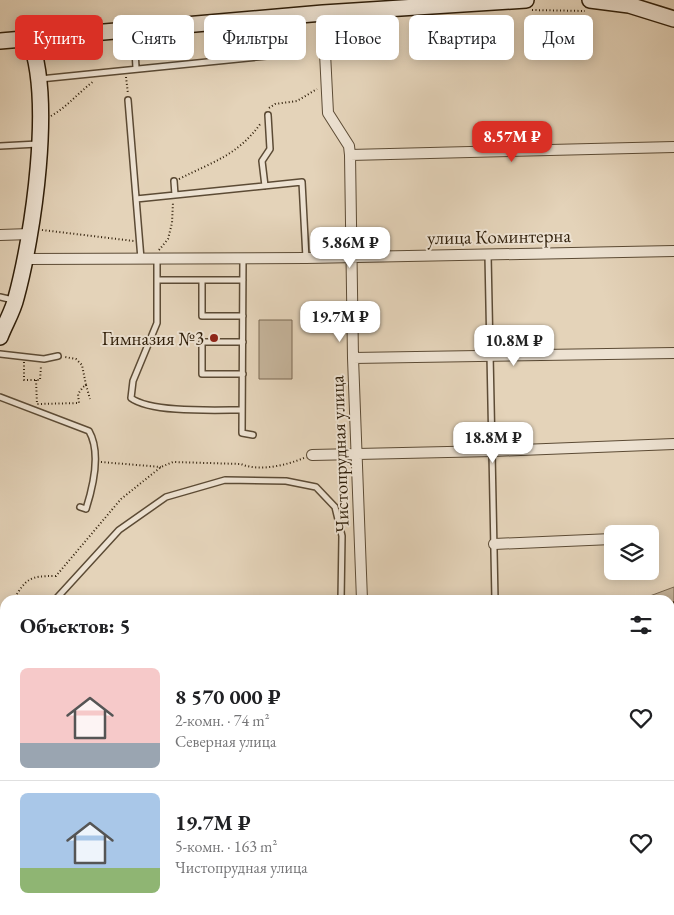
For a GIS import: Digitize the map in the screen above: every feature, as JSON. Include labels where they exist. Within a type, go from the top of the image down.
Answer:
[{"type":"street","points":[[194,23],[463,2],[526,5]]},
{"type":"street","points":[[589,6],[630,6],[674,19]]},
{"type":"street","name":"Чистопрудная улица","points":[[324,13],[328,113],[349,146],[350,154],[353,358],[362,595]]},
{"type":"street","points":[[0,41],[15,40]]},
{"type":"street","points":[[0,337],[16,300],[30,231],[40,121],[39,75],[35,60]]},
{"type":"street","points":[[350,154],[674,147]]},
{"type":"street","points":[[0,235],[30,231]]},
{"type":"street","name":"улица Коминтерна","points":[[25,259],[306,258],[674,251]]},
{"type":"street","points":[[353,358],[674,353]]},
{"type":"street","points":[[312,455],[674,444]]},
{"type":"street","points":[[494,544],[604,539]]},
{"type":"lane","points":[[136,60],[136,68]]},
{"type":"lane","points":[[39,75],[109,71],[222,60]]},
{"type":"lane","points":[[128,100],[141,259]]},
{"type":"lane","points":[[264,186],[262,161],[270,149],[268,115]]},
{"type":"lane","points":[[0,146],[38,144]]},
{"type":"lane","points":[[174,181],[175,195]]},
{"type":"lane","points":[[136,199],[302,182],[306,258]]},
{"type":"lane","points":[[488,254],[495,595]]},
{"type":"lane","points":[[157,258],[157,323],[133,381],[131,398],[136,402],[170,408],[242,410]]},
{"type":"lane","points":[[244,258],[242,434],[253,435]]},
{"type":"lane","points":[[157,280],[243,280]]},
{"type":"lane","points":[[202,280],[202,316],[243,316]]},
{"type":"lane","points":[[0,297],[16,300]]},
{"type":"lane","points":[[243,342],[202,342],[202,374],[243,374]]},
{"type":"lane","points":[[0,354],[41,359],[58,356]]},
{"type":"lane","points":[[0,397],[89,431],[93,438],[95,461],[86,509],[80,507]]},
{"type":"lane","points":[[60,595],[119,530],[166,497],[224,480],[286,482],[316,487],[335,506],[342,536],[341,595]]},
{"type":"path","points":[[526,5],[589,6]]},
{"type":"path","points":[[126,69],[128,100]]},
{"type":"path","points":[[40,121],[62,110],[75,96],[109,71]]},
{"type":"path","points":[[174,181],[228,156],[238,146],[247,141],[268,115],[269,108],[276,104],[298,101],[327,82]]},
{"type":"path","points":[[157,258],[159,247],[168,239],[175,195]]},
{"type":"path","points":[[30,231],[101,239],[140,241]]},
{"type":"path","points":[[58,356],[76,359],[82,365],[90,399]]},
{"type":"path","points":[[24,357],[24,380],[40,380],[41,359]]},
{"type":"path","points":[[36,380],[37,404],[77,404],[78,394],[86,385]]},
{"type":"path","points":[[95,461],[161,468]]},
{"type":"shaded area","points":[[259,320],[292,320],[292,379],[259,379]]},
{"type":"shaded area","points":[[674,587],[674,595],[652,595]]},
{"type":"place","name":"Гимназия №3","points":[[214,338]]}]
